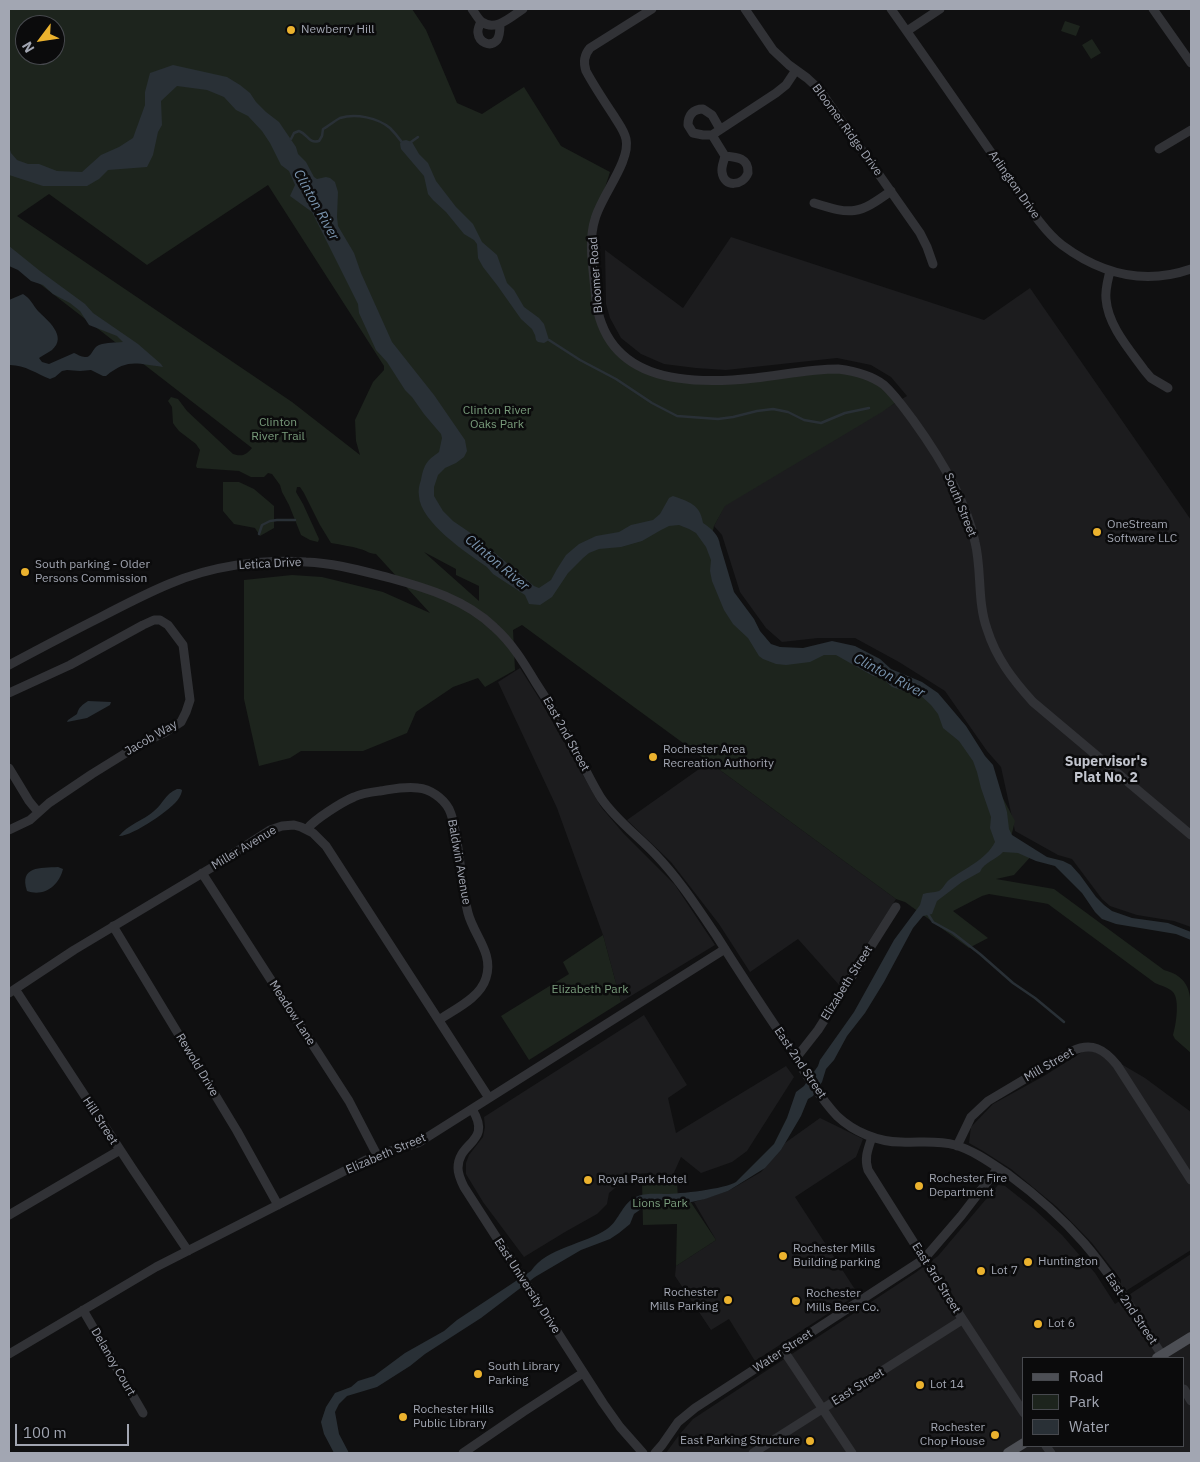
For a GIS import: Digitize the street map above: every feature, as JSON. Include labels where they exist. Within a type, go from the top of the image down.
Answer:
[{"type":"main road","points":[[1161,1357],[1191,1337]]},
{"type":"main road","points":[[1008,1453],[1022,1445]]},
{"type":"street","points":[[472,9],[481,21],[490,25],[500,24],[523,9]]},
{"type":"street","name":"Bloomer Road","points":[[616,350],[604,332],[597,312],[592,236],[594,219],[620,166],[627,141],[622,129],[590,78],[584,65],[584,60],[586,52],[590,48],[652,9]]},
{"type":"street","name":"Bloomer Ridge Drive","points":[[745,9],[780,58],[807,78],[819,90],[920,233],[933,264]]},
{"type":"street","name":"Arlington Drive","points":[[891,9],[1052,237],[1092,264],[1130,276],[1173,274],[1191,269]]},
{"type":"street","points":[[907,31],[940,9]]},
{"type":"street","points":[[1153,9],[1191,63]]},
{"type":"street","points":[[481,21],[478,35],[484,43],[489,44],[498,39],[500,24]]},
{"type":"street","points":[[720,129],[708,111],[699,109],[691,113],[688,120],[691,131],[698,135],[712,135],[776,93],[786,85],[796,70]]},
{"type":"street","points":[[1159,149],[1191,130]]},
{"type":"street","points":[[712,135],[725,156]]},
{"type":"street","points":[[814,203],[845,212],[855,211],[870,205],[891,191]]},
{"type":"street","points":[[1110,271],[1106,285],[1106,297],[1109,316],[1113,325],[1151,378],[1168,388]]},
{"type":"street","name":"South Street","points":[[616,350],[629,361],[645,369],[656,373],[690,379],[733,380],[838,368],[864,374],[883,385],[902,405],[931,446],[948,474],[960,500],[975,540],[983,616],[995,650],[1004,666],[1017,685],[1033,702],[1191,836]]},
{"type":"street","name":"Letica Drive","points":[[9,664],[170,583],[195,574],[223,568],[275,562],[307,562],[352,568],[445,596],[481,616],[496,628],[522,661]]},
{"type":"street","name":"Jacob Way","points":[[9,693],[70,665],[143,625],[154,620],[160,620],[168,625],[183,645],[190,700],[181,722],[100,769],[49,803],[30,820],[9,830]]},
{"type":"street","name":"East 2nd Street","points":[[522,661],[564,730],[601,798],[614,815],[652,851],[692,898],[796,1058],[835,1114],[852,1128],[872,1137],[894,1142],[932,1142],[957,1146],[980,1156],[1021,1184],[1046,1205],[1084,1243],[1111,1278],[1161,1357]]},
{"type":"street","points":[[9,768],[38,812]]},
{"type":"street","name":"Baldwin Avenue","points":[[307,829],[314,822],[353,797],[371,792],[419,788],[440,798],[449,808],[454,824],[468,913],[485,950],[488,964],[486,979],[478,992],[438,1020]]},
{"type":"street","name":"Miller Avenue","points":[[12,991],[74,950],[202,874],[270,830],[277,827],[294,825],[307,829]]},
{"type":"street","points":[[307,829],[321,839],[326,846],[489,1098]]},
{"type":"street","name":"Meadow Lane","points":[[202,874],[349,1101],[378,1155]]},
{"type":"street","name":"Elizabeth Street","points":[[796,1058],[818,1030],[896,907]]},
{"type":"street","name":"Rewold Drive","points":[[113,926],[237,1131],[278,1205]]},
{"type":"street","name":"Elizabeth Street","points":[[9,1354],[156,1267],[378,1155],[418,1143],[725,949]]},
{"type":"street","name":"Hill Street","points":[[12,991],[188,1252]]},
{"type":"street","name":"Mill Street","points":[[957,1146],[971,1117],[988,1101],[1072,1051],[1081,1047],[1092,1047],[1104,1052],[1117,1065],[1191,1180]]},
{"type":"street","name":"East University Drive","points":[[472,1109],[479,1123],[479,1129],[474,1140],[462,1156],[458,1169],[468,1196],[612,1417],[643,1453]]},
{"type":"street","name":"East 3rd Street","points":[[872,1137],[866,1156],[868,1170],[962,1320],[1022,1410]]},
{"type":"street","points":[[9,1215],[120,1150]]},
{"type":"street","name":"Water Street","points":[[655,1453],[686,1414],[924,1259],[998,1168]]},
{"type":"street","name":"Delanoy Court","points":[[83,1310],[143,1413]]},
{"type":"street","name":"East Street","points":[[753,1453],[962,1320]]},
{"type":"street","points":[[784,1351],[852,1453]]},
{"type":"street","points":[[463,1453],[583,1373]]},
{"type":"shaded area","points":[[731,237],[984,320],[1030,288],[1191,520],[1191,927],[1174,921],[1137,915],[1110,906],[1102,899],[1072,859],[1058,855],[1015,831],[1001,767],[987,751],[945,691],[899,662],[855,638],[818,638],[782,642],[766,628],[740,592],[722,535],[714,526],[725,505],[907,396],[891,377],[871,365],[837,358],[726,370],[696,368],[664,364],[641,354],[621,338],[610,318],[606,304],[605,250],[683,308]]},
{"type":"shaded area","points":[[520,668],[601,807],[624,834],[675,885],[715,945],[621,1002],[603,935],[557,808],[498,682]]},
{"type":"shaded area","points":[[709,762],[896,899],[840,986],[798,939],[750,972],[719,924],[671,862],[627,820]]},
{"type":"shaded area","points":[[644,1015],[687,1085],[668,1098],[676,1133],[786,1066],[794,1077],[747,1151],[732,1162],[701,1173],[681,1157],[672,1177],[660,1177],[648,1173],[636,1174],[622,1182],[609,1193],[607,1204],[597,1214],[524,1257],[483,1202],[466,1174],[466,1163],[469,1155],[483,1137],[484,1117]]},
{"type":"shaded area","points":[[1087,1049],[1111,1058],[1145,1078],[1191,1112],[1191,1250],[1121,1294],[1121,1280],[1092,1243],[1057,1207],[1011,1169],[969,1143],[971,1127],[993,1104],[1044,1076]]},
{"type":"shaded area","points":[[820,1118],[863,1139],[856,1157],[795,1197],[858,1294],[755,1361],[729,1319],[711,1330],[675,1276],[676,1266],[716,1240],[694,1202],[728,1191],[761,1172],[785,1143]]},
{"type":"shaded area","points":[[998,1185],[1005,1186],[1062,1235],[1095,1273],[1115,1304],[1191,1254],[1191,1453],[666,1453],[693,1419],[938,1256]]},
{"type":"green space","points":[[9,9],[412,9],[426,30],[457,103],[482,114],[524,87],[561,146],[610,172],[595,219],[599,319],[629,361],[690,379],[827,369],[872,378],[898,401],[725,506],[714,526],[711,539],[742,614],[774,648],[813,651],[830,646],[919,687],[998,789],[1015,821],[1011,837],[1034,853],[1014,875],[996,879],[1054,889],[1164,970],[1179,977],[1184,982],[1189,993],[1191,1053],[1173,1035],[1177,1006],[1173,992],[1155,983],[1048,904],[989,894],[953,911],[988,938],[969,948],[905,902],[896,899],[522,625],[513,630],[515,670],[485,687],[478,678],[453,687],[416,712],[407,733],[363,751],[301,751],[290,758],[259,766],[244,699],[244,580],[292,575],[322,577],[383,592],[430,613],[376,554],[331,543],[300,487],[297,487],[296,492],[319,539],[318,542],[301,535],[280,485],[272,474],[268,473],[264,477],[251,477],[239,471],[197,468],[200,450],[173,423],[172,407],[168,401],[171,397],[178,399],[187,411],[233,454],[244,455],[252,448],[9,260]],"holes":[[[268,185],[384,366],[384,370],[373,382],[355,420],[356,441],[360,455],[292,402],[17,216],[49,194],[147,265]],[[424,552],[456,569],[456,575],[479,586],[479,601]]]},
{"type":"green space","points":[[1065,21],[1080,26],[1076,36],[1061,31]]},
{"type":"green space","points":[[1092,39],[1101,53],[1091,59],[1082,45]]},
{"type":"green space","points":[[223,482],[239,482],[254,489],[274,506],[274,528],[260,536],[255,528],[234,524],[223,511]]},
{"type":"green space","name":"Elizabeth Park","points":[[603,935],[621,1002],[529,1060],[501,1016],[569,974],[563,962]]},
{"type":"green space","name":"Lions Park","points":[[677,1180],[678,1200],[688,1198],[716,1240],[676,1266],[677,1224],[643,1225],[642,1181]]},
{"type":"water","name":"Clinton River","points":[[173,65],[227,77],[240,85],[250,93],[266,112],[279,122],[314,177],[317,179],[326,177],[335,182],[338,192],[338,226],[354,253],[392,342],[434,395],[465,440],[467,451],[464,457],[445,468],[438,475],[434,487],[434,496],[443,511],[453,521],[539,588],[551,580],[566,555],[579,544],[596,536],[619,532],[631,525],[653,520],[660,514],[669,498],[673,496],[689,502],[699,512],[703,523],[716,535],[734,592],[771,644],[780,647],[803,648],[832,641],[855,646],[880,659],[891,669],[922,682],[938,693],[966,726],[993,765],[1012,835],[1047,857],[1071,865],[1096,897],[1112,911],[1132,918],[1168,923],[1191,932],[1191,940],[1176,934],[1116,924],[1102,919],[1082,893],[1055,866],[1036,861],[1018,853],[1003,852],[984,866],[980,872],[962,882],[937,901],[932,914],[923,916],[913,928],[865,1013],[847,1036],[834,1060],[826,1069],[822,1082],[813,1096],[808,1099],[801,1116],[781,1150],[765,1168],[728,1191],[705,1199],[687,1203],[656,1203],[644,1207],[634,1214],[630,1224],[610,1239],[581,1250],[535,1277],[481,1318],[377,1387],[347,1396],[339,1404],[335,1412],[339,1434],[349,1453],[334,1453],[324,1434],[321,1422],[326,1407],[335,1393],[351,1387],[358,1381],[374,1376],[405,1353],[444,1331],[457,1320],[531,1271],[546,1257],[607,1229],[628,1202],[638,1196],[702,1191],[736,1182],[774,1144],[787,1118],[796,1092],[804,1086],[854,1012],[894,940],[920,905],[923,894],[940,890],[949,880],[981,859],[995,842],[990,828],[991,817],[973,761],[959,741],[943,728],[938,714],[931,705],[917,692],[904,691],[892,687],[882,678],[873,676],[836,655],[824,655],[810,662],[786,665],[776,664],[763,659],[759,656],[748,638],[733,624],[724,610],[712,581],[710,571],[711,560],[706,547],[696,533],[689,529],[679,525],[669,526],[642,541],[621,547],[599,549],[589,553],[568,573],[552,597],[540,605],[529,604],[525,595],[493,574],[487,567],[446,536],[427,516],[421,506],[419,496],[419,486],[423,471],[431,458],[439,452],[441,434],[405,390],[387,362],[376,350],[359,313],[358,304],[312,212],[290,196],[295,185],[289,171],[281,165],[262,131],[248,116],[236,110],[224,97],[207,90],[177,86],[161,101],[162,125],[158,132],[153,155],[147,167],[108,170],[99,179],[87,186],[43,186],[9,175],[9,146],[11,153],[17,160],[28,164],[39,164],[57,171],[82,172],[101,155],[133,138],[145,105],[145,92],[150,73]]},
{"type":"water","points":[[401,141],[412,142],[419,154],[428,163],[436,181],[456,207],[473,224],[482,242],[497,255],[507,283],[514,290],[524,307],[544,324],[549,340],[544,343],[536,340],[532,329],[521,319],[483,267],[478,258],[477,244],[464,234],[428,194],[424,176],[401,149]]},
{"type":"water","points":[[9,246],[85,304],[93,313],[138,344],[163,367],[127,364],[106,376],[91,370],[67,370],[50,379],[26,368],[10,365],[9,300],[23,294],[51,324],[57,334],[56,345],[52,350],[39,358],[42,362],[49,364],[74,353],[87,357],[99,345],[123,342],[117,336],[89,325],[80,311],[70,303],[9,266]]},
{"type":"water","points":[[88,701],[111,702],[110,705],[87,718],[67,722],[77,714],[81,706]]},
{"type":"water","points":[[177,789],[182,790],[180,796],[169,809],[133,832],[119,836],[126,829],[154,811],[169,794]]},
{"type":"water","points":[[58,867],[63,869],[61,875],[50,889],[39,892],[27,891],[25,883],[29,873],[38,868]]},
{"type":"waterway","points":[[291,139],[294,133],[299,131],[310,140],[319,141],[323,129],[340,118],[360,116],[385,124],[401,141]]},
{"type":"waterway","points":[[411,142],[418,137]]},
{"type":"waterway","points":[[549,340],[580,360],[616,379],[652,403],[677,416],[718,419],[773,409],[788,412],[804,420],[821,423],[845,413],[869,408]]},
{"type":"waterway","points":[[259,534],[262,525],[270,521],[295,520]]},
{"type":"waterway","points":[[928,914],[933,922],[953,933],[1064,1022]]},
{"type":"place","name":"Newberry Hill","points":[[291,30]]},
{"type":"place","name":"OneStream Software LLC","points":[[1097,532]]},
{"type":"place","name":"South parking - Older Persons Commission","points":[[25,572]]},
{"type":"place","name":"Rochester Area Recreation Authority","points":[[653,757]]},
{"type":"place","name":"Royal Park Hotel","points":[[588,1180]]},
{"type":"place","name":"Rochester Fire Department","points":[[919,1186]]},
{"type":"place","name":"Rochester Mills Building parking","points":[[783,1256]]},
{"type":"place","name":"Huntington","points":[[1028,1262]]},
{"type":"place","name":"Lot 7","points":[[981,1271]]},
{"type":"place","name":"Rochester Mills Parking","points":[[728,1300]]},
{"type":"place","name":"Rochester Mills Beer Co.","points":[[796,1301]]},
{"type":"place","name":"Lot 6","points":[[1038,1324]]},
{"type":"place","name":"South Library Parking","points":[[478,1374]]},
{"type":"place","name":"Lot 14","points":[[920,1385]]},
{"type":"place","name":"Rochester Hills Public Library","points":[[403,1417]]},
{"type":"place","name":"Rochester Chop House","points":[[995,1435]]},
{"type":"place","name":"East Parking Structure","points":[[810,1441]]},
{"type":"district","name":"Supervisor's Plat No. 2","points":[[1106,770]]},
{"type":"park label","name":"Clinton River Oaks Park","points":[[497,418]]},
{"type":"park label","name":"Clinton River Trail","points":[[278,430]]}]
